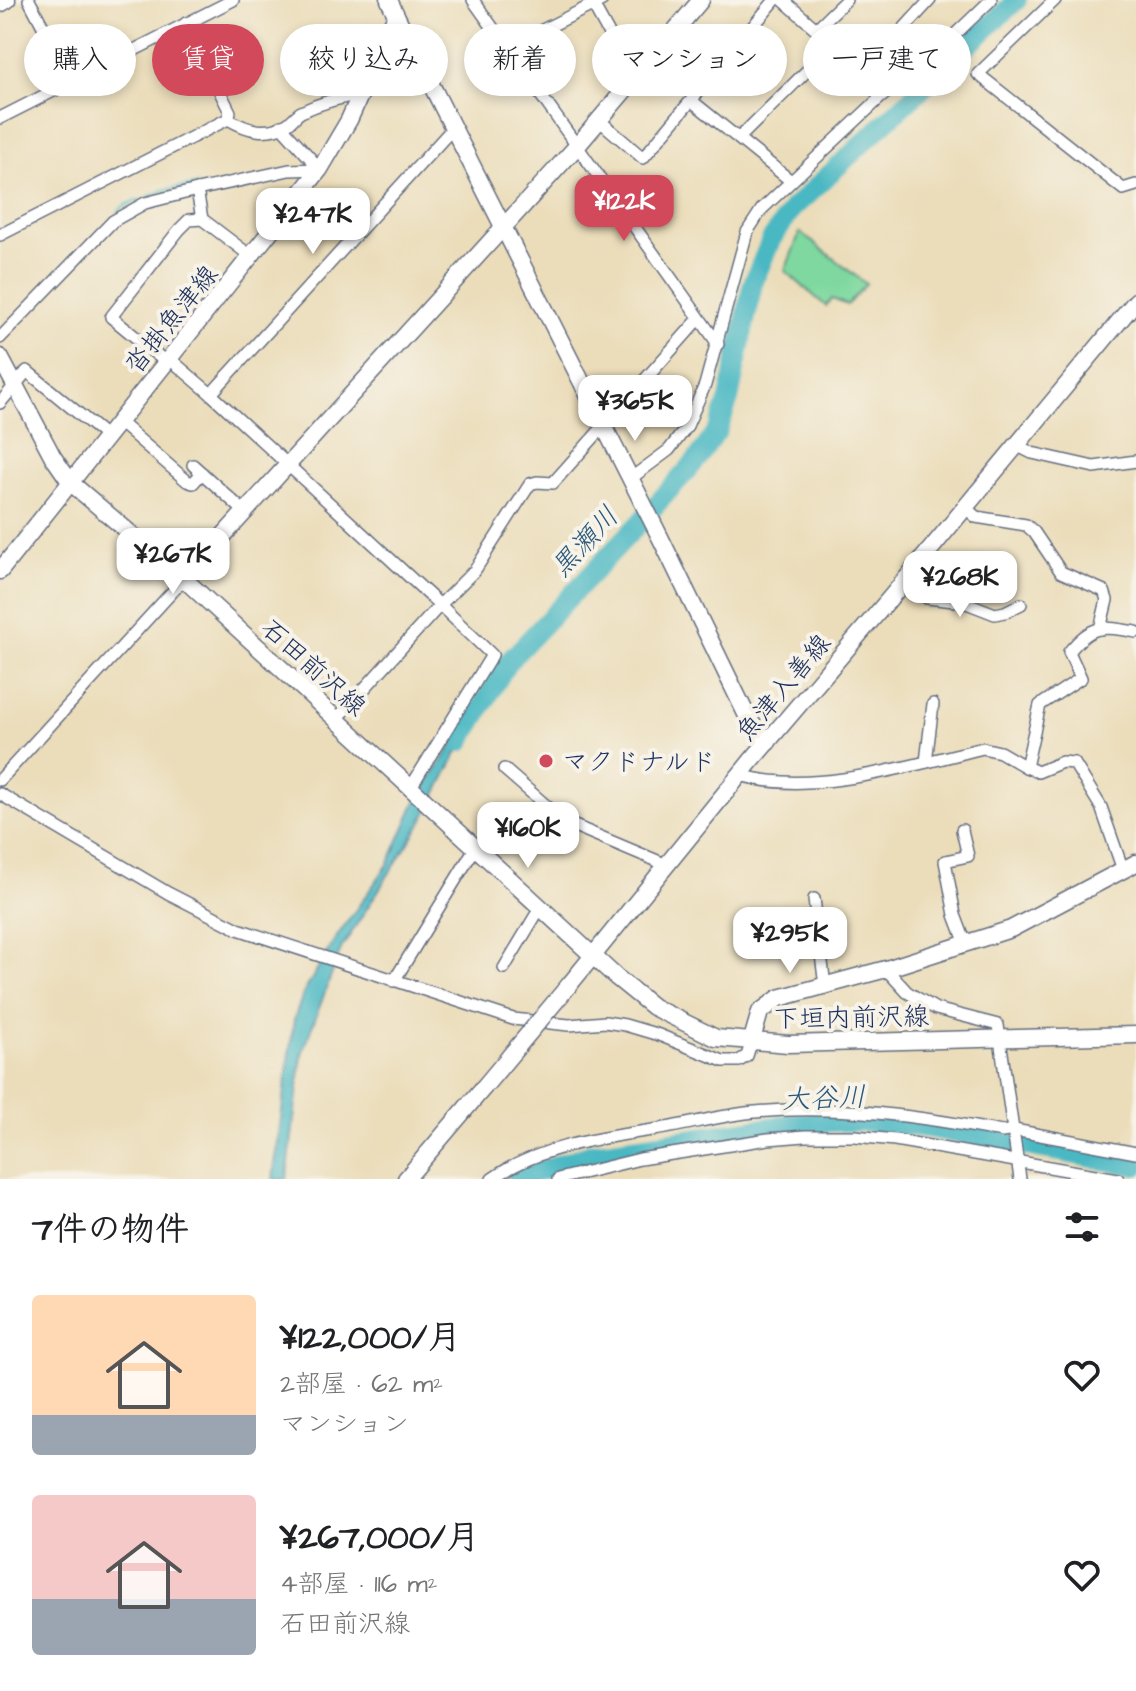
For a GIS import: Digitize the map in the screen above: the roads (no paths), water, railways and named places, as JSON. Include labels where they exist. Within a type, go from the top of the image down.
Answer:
[{"type":"main road","points":[[0,4],[7,0]]},
{"type":"main road","points":[[681,24],[701,0]]},
{"type":"main road","points":[[393,8],[749,720],[768,742]]},
{"type":"main road","name":"沓掛魚津線","points":[[0,571],[320,169],[361,96]]},
{"type":"main road","points":[[184,579],[620,96]]},
{"type":"main road","name":"魚津入善線","points":[[406,1179],[1136,301]]},
{"type":"main road","name":"石田前沢線","points":[[0,357],[53,457],[71,483],[184,579],[593,957]]},
{"type":"main road","points":[[751,1043],[760,1012],[779,998],[886,969],[1011,929],[1129,866]]},
{"type":"main road","name":"下垣内前沢線","points":[[593,957],[653,1007],[716,1038],[751,1043],[1136,1035]]},
{"type":"street","points":[[29,0],[42,24]]},
{"type":"street","points":[[136,48],[233,0]]},
{"type":"street","points":[[473,0],[491,24]]},
{"type":"street","points":[[600,121],[643,158],[775,0]]},
{"type":"street","points":[[783,0],[810,24]]},
{"type":"street","points":[[821,24],[846,0]]},
{"type":"street","points":[[908,24],[930,0]]},
{"type":"street","points":[[634,486],[686,428],[705,385],[718,344],[747,232],[762,209],[881,97],[920,68],[991,0]]},
{"type":"street","points":[[1055,0],[978,74],[1123,189],[1136,185]]},
{"type":"street","points":[[554,24],[598,2],[608,24]]},
{"type":"street","points":[[0,235],[228,119],[230,112],[186,23]]},
{"type":"street","points":[[739,138],[803,75]]},
{"type":"street","points":[[0,118],[43,96]]},
{"type":"street","points":[[228,119],[245,129],[267,132],[299,113],[349,96]]},
{"type":"street","points":[[544,96],[698,320],[718,344]]},
{"type":"street","points":[[692,101],[791,181]]},
{"type":"street","points":[[281,126],[320,169]]},
{"type":"street","points":[[211,394],[453,128]]},
{"type":"street","points":[[0,338],[113,221],[145,203],[289,170],[320,169]]},
{"type":"street","points":[[197,190],[202,219]]},
{"type":"street","points":[[252,257],[202,219],[189,220],[111,317],[211,394],[492,655],[411,787]]},
{"type":"street","points":[[336,720],[475,570],[530,484],[553,483],[698,320]]},
{"type":"street","points":[[0,403],[27,371],[107,437]]},
{"type":"street","points":[[119,422],[187,481],[193,483],[198,469],[245,512]]},
{"type":"street","points":[[1016,445],[1032,453],[1094,467],[1136,461]]},
{"type":"street","points":[[965,507],[976,517],[1026,525],[1061,572],[1104,591],[1107,600],[1100,629]]},
{"type":"street","points":[[0,780],[184,579]]},
{"type":"street","points":[[906,579],[927,598],[964,602],[995,614],[1021,604]]},
{"type":"street","points":[[1026,767],[1040,705],[1081,678],[1069,652],[1082,635],[1092,629],[1136,632]]},
{"type":"street","points":[[926,762],[933,704]]},
{"type":"street","points":[[741,775],[755,779],[813,783],[983,748],[1000,752],[1038,772],[1062,762],[1074,763],[1101,807],[1129,866]]},
{"type":"street","points":[[504,769],[565,822],[667,865]]},
{"type":"street","points":[[0,794],[168,893],[238,929],[347,966],[513,1019],[569,1025],[605,1022],[625,1025],[723,1061],[739,1061],[747,1056],[751,1043]]},
{"type":"street","points":[[962,830],[968,856],[945,861],[955,915],[966,944]]},
{"type":"street","points":[[394,981],[475,848]]},
{"type":"street","points":[[814,899],[825,986]]},
{"type":"street","points":[[504,968],[540,908]]},
{"type":"street","points":[[886,969],[907,992],[936,1009],[998,1025],[1020,1179]]},
{"type":"street","points":[[492,1179],[541,1155],[578,1144],[753,1112],[868,1112],[943,1120],[1136,1153]]},
{"type":"street","points":[[558,1179],[640,1159],[805,1136],[895,1140],[1118,1179]]},
{"type":"water","points":[[492,685],[422,822],[341,949],[302,1054],[287,1179],[273,1179],[294,1020],[303,994],[333,942],[389,863],[416,801]]},
{"type":"waterway","name":"黒瀬川","points":[[461,742],[508,662],[695,462],[718,430],[729,399],[753,283],[771,240],[792,209],[1017,0]]},
{"type":"waterway","points":[[146,198],[164,190],[197,185]]},
{"type":"waterway","points":[[118,212],[139,200]]},
{"type":"waterway","name":"大谷川","points":[[517,1179],[592,1153],[797,1123],[866,1121],[927,1128],[1136,1166]]},
{"type":"place","name":"マクドナルド","points":[[546,761]]}]
